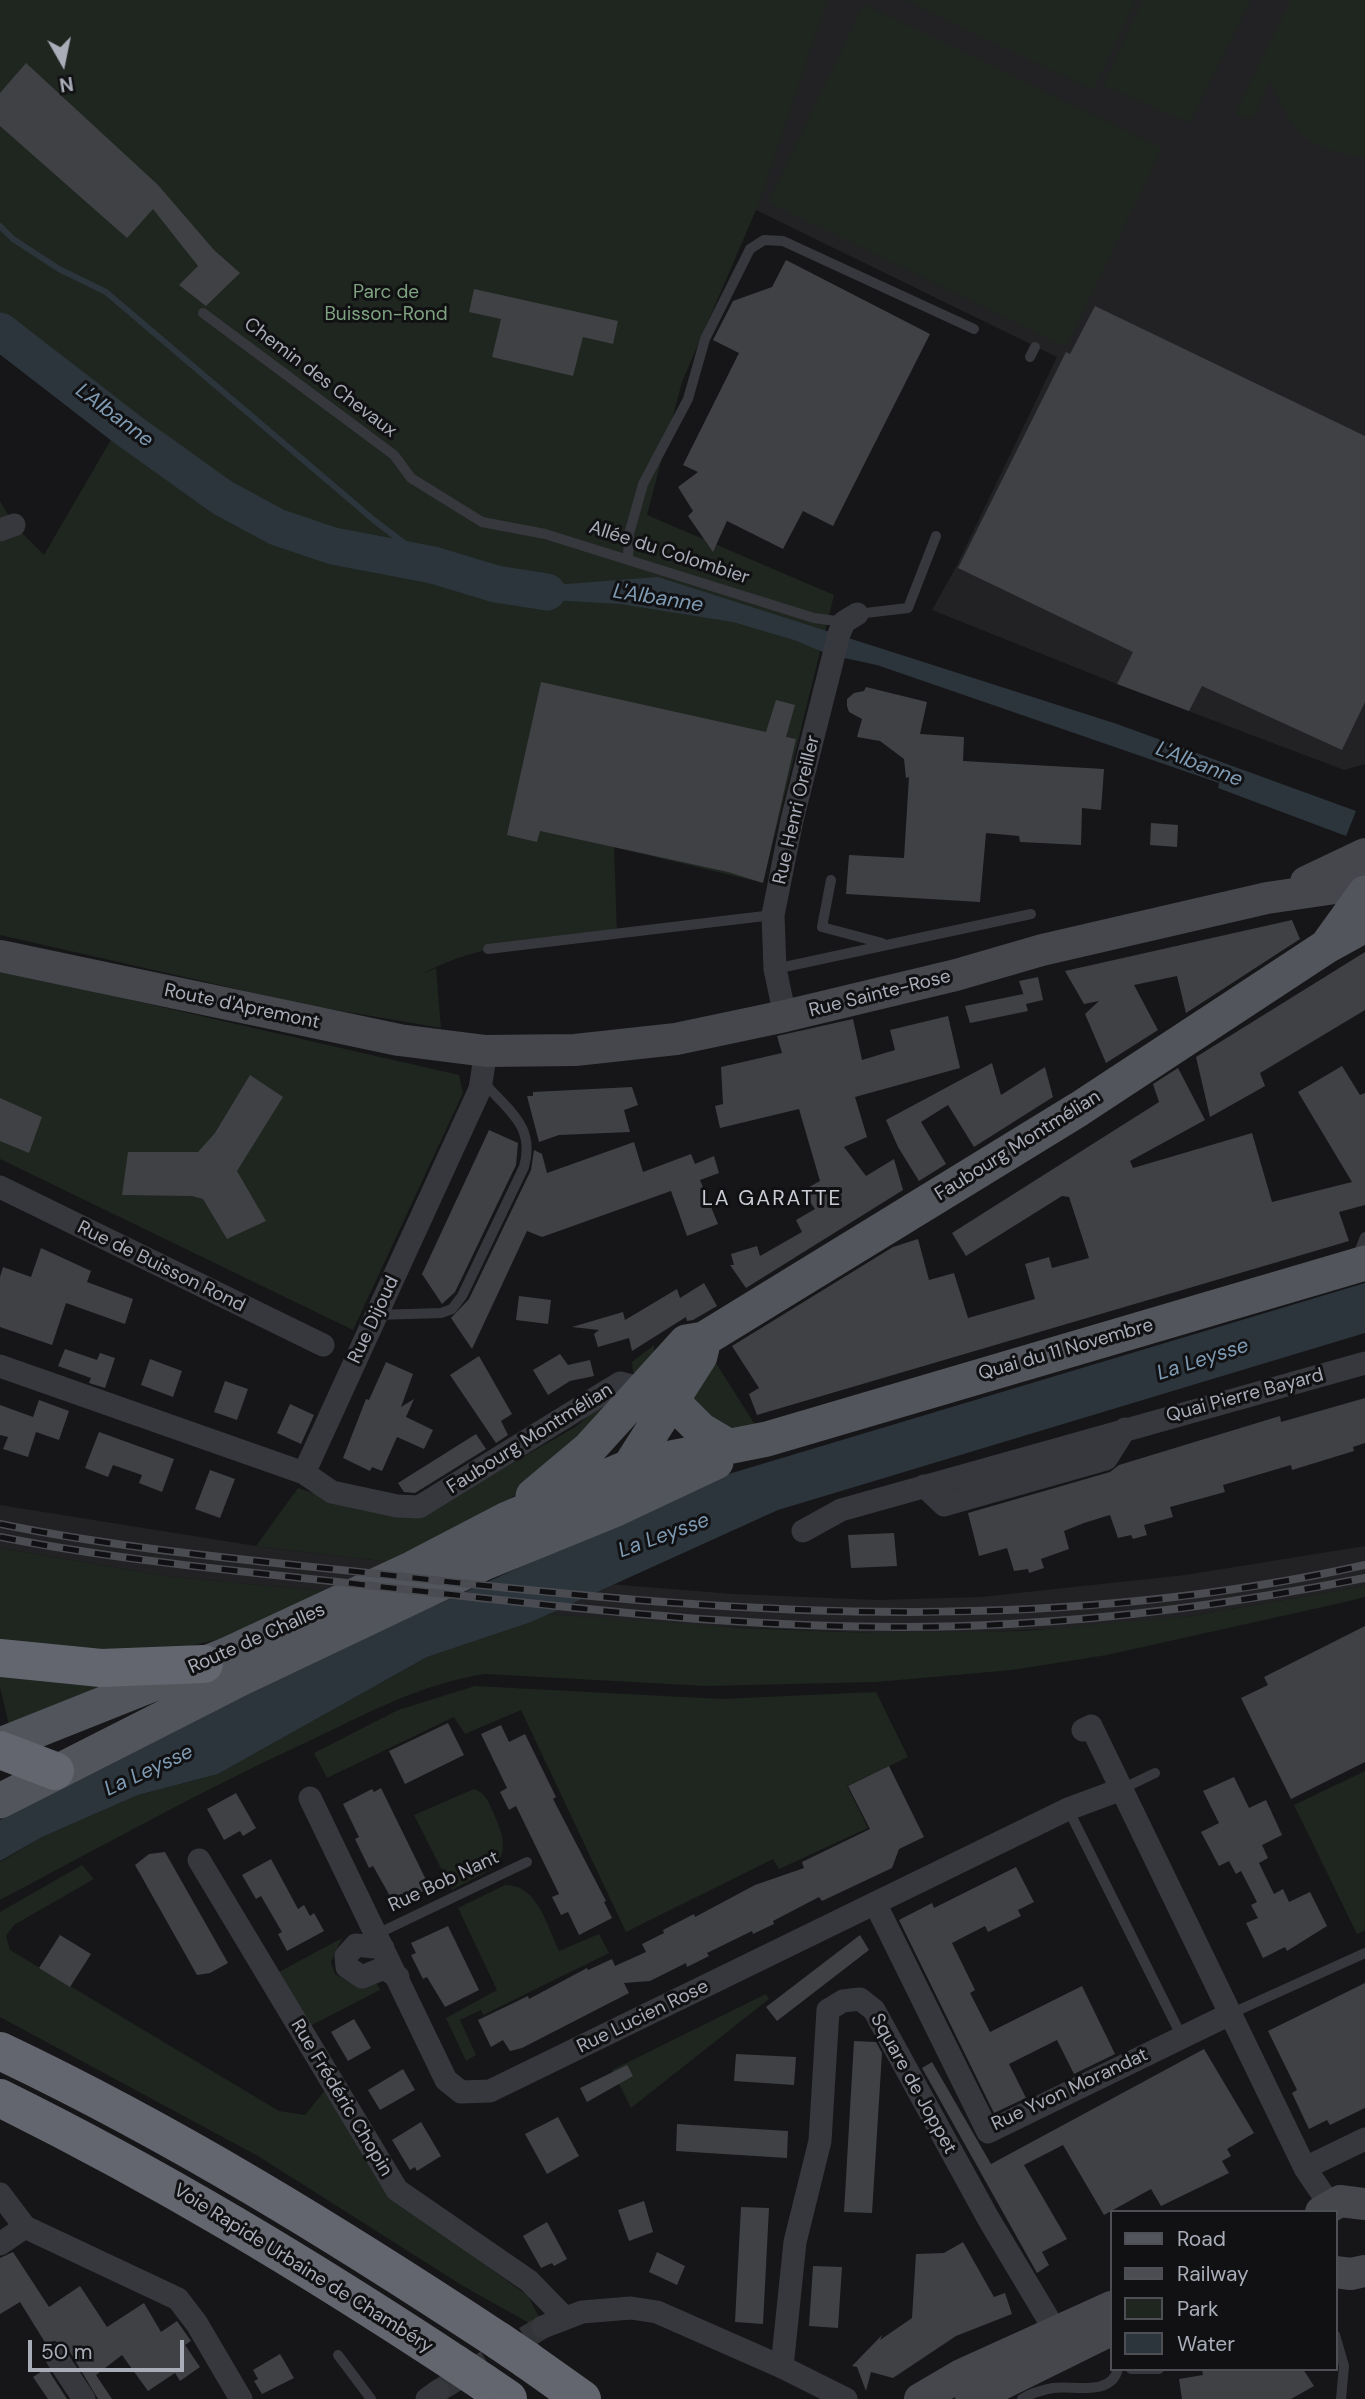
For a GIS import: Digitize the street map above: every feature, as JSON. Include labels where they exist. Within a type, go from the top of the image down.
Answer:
[{"type":"highway","points":[[0,1658],[102,1668],[204,1664]]},
{"type":"highway","points":[[0,1747],[55,1772]]},
{"type":"highway","points":[[0,2051],[122,2111],[367,2254],[533,2336],[582,2399]]},
{"type":"highway","name":"Voie Rapide Urbaine de Chambéry","points":[[0,2098],[192,2198],[289,2255],[463,2387]]},
{"type":"main road","name":"Rue Sainte-Rose","points":[[1267,898],[1365,854]]},
{"type":"main road","name":"Rue Sainte-Rose","points":[[484,1066],[575,1049],[676,1038],[785,1016],[956,975],[1042,950],[1267,898],[1349,887],[1365,880]]},
{"type":"main road","name":"Faubourg Montmélian","points":[[1327,946],[1365,893]]},
{"type":"main road","name":"Faubourg Montmélian","points":[[631,1466],[657,1393],[686,1342],[704,1339],[1067,1116],[1327,946],[1365,925]]},
{"type":"main road","name":"Route d'Apremont","points":[[0,957],[399,1040],[484,1066]]},
{"type":"main road","name":"Quai du 11 Novembre","points":[[507,1519],[631,1466],[767,1439],[1361,1255]]},
{"type":"main road","name":"Faubourg Montmélian","points":[[507,1519],[657,1393]]},
{"type":"main road","points":[[657,1393],[701,1430],[728,1446]]},
{"type":"main road","name":"Quai du 11 Novembre","points":[[486,1562],[616,1508],[767,1439]]},
{"type":"main road","name":"Quai du 11 Novembre","points":[[536,1540],[593,1503],[631,1466]]},
{"type":"main road","name":"Route de Challes","points":[[0,1747],[204,1664],[413,1568],[507,1519]]},
{"type":"main road","name":"Route de Challes","points":[[0,1801],[486,1562]]},
{"type":"main road","points":[[1337,2272],[1351,2274],[1365,2270]]},
{"type":"main road","points":[[920,2399],[961,2375],[1056,2332],[1110,2327]]},
{"type":"main road","points":[[971,2399],[1110,2327]]},
{"type":"street","name":"Rue Henri Oreiller","points":[[785,1016],[775,969],[773,915],[792,820],[833,659],[846,623]]},
{"type":"street","name":"Rue Dijoud","points":[[304,1473],[480,1089],[484,1066]]},
{"type":"street","name":"Rue de Buisson Rond","points":[[0,1187],[323,1346]]},
{"type":"street","name":"Quai Pierre Bayard","points":[[803,1531],[841,1510],[1365,1363]]},
{"type":"street","points":[[0,1366],[304,1473]]},
{"type":"street","name":"Faubourg Montmélian","points":[[304,1473],[332,1492],[397,1506],[419,1507],[620,1383],[657,1393]]},
{"type":"street","points":[[1083,1730],[1091,1726],[1305,2168],[1348,2204]]},
{"type":"street","name":"Rue Lucien Rose","points":[[310,1798],[446,2080],[461,2092],[490,2091],[1068,1809],[1122,1789]]},
{"type":"street","name":"Rue Frédéric Chopin","points":[[199,1860],[397,2190],[529,2281],[533,2336]]},
{"type":"street","name":"Rue Yvon Morandat","points":[[875,1903],[988,2132],[1230,2014]]},
{"type":"street","points":[[380,1941],[356,1945],[346,1956],[347,1967],[362,1977],[384,1968],[398,1977]]},
{"type":"street","name":"Square de Joppet","points":[[782,2367],[795,2242],[820,2141],[828,2010],[844,2001],[860,1999],[874,2010],[988,2218],[1056,2332]]},
{"type":"street","points":[[1305,2168],[1365,2139]]},
{"type":"street","points":[[0,2193],[25,2227],[178,2299],[197,2324],[241,2399]]},
{"type":"street","points":[[0,2244],[25,2227]]},
{"type":"street","points":[[533,2336],[605,2309],[657,2312],[782,2367],[846,2399]]},
{"type":"street","points":[[55,2355],[84,2399]]},
{"type":"lane","points":[[628,558],[629,534],[643,484],[688,399],[705,339],[750,249],[764,240],[783,242],[974,328]]},
{"type":"lane","name":"Chemin des Chevaux","points":[[203,313],[394,455],[411,478],[482,522]]},
{"type":"lane","name":"Allée du Colombier","points":[[482,522],[545,534],[814,618],[846,623],[908,608],[936,536]]},
{"type":"lane","points":[[831,880],[822,927],[885,944]]},
{"type":"lane","points":[[775,969],[1031,914]]},
{"type":"lane","points":[[488,949],[773,915]]},
{"type":"lane","points":[[376,1315],[441,1313],[452,1309],[462,1296],[519,1178],[528,1152],[523,1128],[484,1066]]},
{"type":"lane","points":[[1122,1789],[1155,1773]]},
{"type":"lane","points":[[1068,1809],[1182,2037]]},
{"type":"lane","name":"Rue Bob Nant","points":[[380,1941],[527,1862]]},
{"type":"lane","points":[[1230,2014],[1365,1953]]},
{"type":"lane","points":[[1337,2342],[1344,2366],[1340,2399]]},
{"type":"lane","points":[[338,2355],[371,2399]]},
{"type":"lane","points":[[1021,2399],[1056,2387],[1082,2389],[1107,2385],[1116,2377],[1118,2371]]},
{"type":"shaded area","points":[[716,0],[1365,0],[1365,764],[1344,770],[932,610],[957,565],[1057,357],[756,210],[754,151]]},
{"type":"shaded area","points":[[0,1505],[256,1546],[390,1562],[335,1592],[172,1577],[0,1548]]},
{"type":"shaded area","points":[[1365,1546],[1365,1586],[1191,1616],[1107,1626],[958,1633],[870,1633],[644,1623],[531,1612],[595,1583],[734,1594],[877,1600],[981,1597],[1185,1575]]},
{"type":"green space","name":"Parc de Buisson-Rond","points":[[0,0],[827,0],[759,203],[682,382],[647,515],[834,595],[763,883],[614,847],[617,933],[491,949],[467,955],[443,964],[421,975],[436,968],[441,1028],[307,1005],[0,935],[0,501],[14,525],[44,555],[112,438],[31,375],[0,339]]},
{"type":"green space","points":[[905,0],[1136,0],[1093,90]]},
{"type":"green space","points":[[1143,0],[1251,0],[1190,123],[1103,85]]},
{"type":"green space","points":[[1291,0],[1365,0],[1365,158],[1328,149],[1304,136],[1286,114],[1270,80],[1253,119],[1235,114]]},
{"type":"green space","points":[[864,4],[1162,148],[1066,347],[768,202]]},
{"type":"green space","points":[[0,970],[459,1075],[463,1093],[353,1330],[0,1159]]},
{"type":"green space","points":[[654,1345],[654,1358],[641,1376],[633,1372],[632,1362]]},
{"type":"green space","points":[[709,1352],[759,1431],[731,1438],[693,1407],[694,1375]]},
{"type":"green space","points":[[616,1396],[543,1475],[497,1508],[390,1562],[256,1546],[298,1488],[352,1505],[425,1513],[577,1426],[596,1408]]},
{"type":"green space","points":[[0,1548],[172,1577],[335,1592],[228,1637],[153,1655],[0,1644]]},
{"type":"green space","points":[[1365,1586],[1365,1597],[1345,1602],[1107,1655],[1012,1670],[876,1682],[706,1686],[485,1674],[461,1679],[394,1701],[268,1760],[0,1900],[0,1862],[42,1837],[138,1795],[218,1774],[427,1657],[548,1614],[740,1628],[870,1633],[1024,1631],[1191,1616]]},
{"type":"green space","points":[[0,1669],[111,1683],[9,1725],[0,1687]]},
{"type":"green space","points":[[475,1686],[721,1699],[876,1692],[908,1757],[847,1786],[868,1828],[779,1869],[773,1859],[626,1932],[521,1710],[465,1734],[454,1717],[327,1778],[314,1753],[398,1710]]},
{"type":"green space","points":[[1365,1771],[1365,1930],[1357,1934],[1294,1805]]},
{"type":"green space","points":[[474,1789],[489,1802],[500,1831],[502,1855],[489,1870],[452,1890],[414,1815]]},
{"type":"green space","points":[[82,1865],[94,1879],[14,1925],[6,1936],[10,1950],[279,2111],[305,2115],[326,2089],[388,2194],[528,2296],[539,2317],[529,2323],[463,2286],[258,2156],[0,2017],[0,1912]]},
{"type":"green space","points":[[505,1885],[526,1892],[533,1899],[559,1951],[599,1934],[609,1953],[483,2015],[481,2010],[460,2020],[476,2055],[466,2061],[446,2018],[497,1990],[458,1908]]},
{"type":"green space","points":[[342,1938],[331,1962],[335,1974],[349,1982],[377,1984],[380,1990],[308,2027],[277,1973]]},
{"type":"green space","points":[[766,1994],[769,1999],[631,2108],[612,2070]]},
{"type":"water","points":[[658,577],[1117,724],[1356,811],[1346,836],[1218,788],[1219,783],[877,665],[830,655],[794,640],[733,622],[620,604],[550,600],[498,589],[496,584],[507,580],[566,584]]},
{"type":"water","name":"La Leysse","points":[[1365,1283],[1365,1333],[778,1510],[531,1622],[427,1657],[218,1774],[138,1795],[42,1837],[0,1861],[0,1820],[159,1737],[414,1615],[722,1476]]},
{"type":"building","points":[[26,63],[158,185],[214,250],[240,273],[206,306],[179,285],[198,266],[153,209],[127,238],[0,126],[0,93]]},
{"type":"building","points":[[786,260],[930,334],[833,526],[803,511],[783,549],[727,521],[713,552],[688,516],[693,511],[678,487],[698,472],[683,465],[739,353],[713,340],[733,301],[772,287]]},
{"type":"building","points":[[474,289],[618,321],[613,344],[583,337],[573,376],[492,357],[501,319],[469,312]]},
{"type":"building","points":[[1095,306],[1365,436],[1365,702],[1342,750],[1202,686],[1189,711],[1117,684],[1133,652],[958,568],[1066,352],[1070,354]]},
{"type":"building","points":[[541,682],[766,732],[776,700],[795,705],[786,737],[796,739],[763,883],[728,872],[540,831],[537,842],[507,835]]},
{"type":"building","points":[[866,687],[927,702],[920,734],[964,737],[963,761],[1104,769],[1101,810],[1082,808],[1081,845],[1020,842],[1019,836],[986,833],[980,902],[846,894],[849,855],[904,858],[909,777],[906,778],[904,759],[880,741],[857,737],[862,719],[849,712],[847,706],[847,699],[854,693],[864,691]]},
{"type":"building","points":[[1151,823],[1178,825],[1177,847],[1150,845]]},
{"type":"building","points":[[1292,920],[1300,939],[1186,1013],[1177,976],[1134,985],[1158,1030],[1106,1063],[1085,1014],[1099,1001],[1084,1004],[1065,971]]},
{"type":"building","points":[[1365,952],[1365,1010],[1260,1073],[1265,1086],[1210,1117],[1196,1057]]},
{"type":"building","points":[[1038,977],[1043,1000],[1026,1004],[1028,1011],[970,1023],[965,1006],[1023,994],[1024,996],[1019,981]]},
{"type":"building","points":[[948,1016],[960,1068],[855,1097],[867,1137],[844,1147],[866,1176],[894,1159],[903,1190],[746,1288],[730,1265],[734,1265],[731,1254],[757,1246],[760,1256],[802,1232],[796,1220],[815,1209],[802,1191],[820,1181],[799,1109],[720,1128],[715,1106],[723,1104],[721,1067],[782,1053],[777,1036],[853,1019],[862,1060],[895,1050],[890,1030]]},
{"type":"building","points":[[992,1063],[1001,1095],[1045,1067],[1053,1097],[974,1147],[948,1105],[921,1122],[946,1164],[919,1181],[898,1147],[886,1120]]},
{"type":"building","points":[[1342,1066],[1360,1095],[1365,1093],[1365,1205],[1339,1212],[1349,1241],[757,1415],[749,1394],[759,1388],[732,1346],[893,1247],[918,1239],[929,1280],[954,1273],[968,1318],[1035,1299],[1025,1264],[1049,1257],[1052,1268],[1089,1258],[1069,1197],[1062,1196],[966,1256],[952,1233],[1159,1102],[1153,1084],[1178,1068],[1205,1120],[1130,1161],[1133,1168],[1252,1133],[1272,1202],[1352,1182],[1298,1092]]},
{"type":"building","points":[[250,1075],[283,1097],[237,1171],[266,1221],[227,1239],[203,1199],[192,1196],[122,1195],[128,1152],[198,1152],[215,1133]]},
{"type":"building","points":[[632,1087],[638,1105],[624,1110],[630,1132],[559,1135],[539,1142],[527,1096],[533,1096],[533,1092]]},
{"type":"building","points":[[0,1098],[42,1117],[29,1153],[0,1141]]},
{"type":"building","points":[[489,1130],[518,1143],[516,1165],[455,1292],[442,1304],[422,1274]]},
{"type":"building","points":[[634,1142],[643,1172],[691,1154],[695,1164],[714,1156],[719,1173],[700,1180],[718,1224],[687,1236],[671,1191],[542,1237],[527,1231],[472,1349],[451,1318],[469,1299],[531,1170],[534,1150],[542,1154],[547,1173]]},
{"type":"building","points":[[41,1248],[91,1271],[87,1282],[133,1299],[125,1324],[66,1303],[52,1345],[0,1327],[0,1277],[3,1267],[31,1277]]},
{"type":"building","points":[[704,1283],[717,1306],[693,1320],[687,1321],[686,1317],[632,1351],[629,1338],[598,1347],[594,1334],[599,1330],[572,1327],[623,1312],[625,1320],[677,1289],[680,1298]]},
{"type":"building","points":[[519,1296],[551,1300],[548,1324],[516,1320]]},
{"type":"building","points":[[65,1349],[97,1360],[100,1353],[115,1358],[105,1388],[89,1383],[91,1378],[58,1366]]},
{"type":"building","points":[[560,1354],[568,1365],[590,1360],[594,1376],[570,1381],[548,1395],[533,1370]]},
{"type":"building","points":[[479,1356],[512,1414],[501,1421],[508,1435],[496,1443],[450,1375]]},
{"type":"building","points":[[150,1359],[182,1371],[173,1397],[141,1385]]},
{"type":"building","points":[[386,1362],[413,1374],[401,1407],[414,1399],[406,1417],[433,1430],[424,1449],[397,1437],[382,1471],[372,1467],[370,1471],[343,1458],[366,1399],[369,1400]]},
{"type":"building","points":[[225,1381],[248,1389],[237,1420],[214,1412]]},
{"type":"building","points":[[1365,1398],[1365,1443],[1353,1447],[1354,1451],[1292,1470],[1291,1465],[1223,1485],[1225,1492],[1170,1507],[1173,1517],[1144,1525],[1147,1535],[1133,1539],[1131,1535],[1118,1538],[1110,1515],[1084,1523],[1064,1531],[1069,1549],[1041,1559],[1044,1568],[1029,1573],[1028,1569],[1014,1571],[1007,1548],[979,1556],[968,1513],[1110,1472],[1119,1465],[1280,1416],[1281,1422]]},
{"type":"building","points":[[39,1400],[69,1411],[59,1440],[36,1432],[28,1457],[3,1449],[8,1437],[0,1435],[0,1405],[33,1417]]},
{"type":"building","points":[[290,1404],[314,1415],[301,1444],[277,1433]]},
{"type":"building","points":[[99,1432],[174,1459],[162,1492],[139,1483],[142,1475],[113,1465],[108,1477],[85,1468]]},
{"type":"building","points":[[476,1434],[486,1449],[415,1493],[404,1492],[398,1483]]},
{"type":"building","points":[[210,1470],[235,1479],[220,1518],[195,1509]]},
{"type":"building","points":[[894,1533],[897,1566],[851,1568],[848,1535]]},
{"type":"building","points":[[1365,1626],[1365,1762],[1291,1799],[1241,1698],[1268,1685],[1264,1677]]},
{"type":"building","points":[[448,1723],[464,1755],[405,1784],[389,1751]]},
{"type":"building","points":[[501,1725],[509,1742],[525,1734],[556,1797],[553,1799],[606,1901],[604,1902],[612,1918],[579,1935],[568,1912],[561,1915],[552,1897],[559,1894],[516,1806],[509,1810],[500,1792],[507,1788],[481,1734]]},
{"type":"building","points":[[889,1766],[924,1837],[899,1849],[892,1868],[822,1901],[819,1897],[773,1921],[774,1924],[753,1934],[752,1931],[707,1953],[709,1956],[687,1967],[686,1963],[650,1981],[624,1983],[629,1993],[522,2048],[510,2051],[503,2040],[491,2047],[478,2020],[528,1996],[529,1999],[587,1968],[588,1970],[612,1959],[615,1966],[646,1952],[642,1944],[664,1933],[663,1930],[694,1914],[695,1917],[755,1885],[804,1868],[802,1862],[870,1829],[848,1786]]},
{"type":"building","points":[[1234,1777],[1249,1808],[1266,1800],[1282,1835],[1262,1845],[1268,1858],[1259,1863],[1274,1894],[1283,1889],[1289,1902],[1310,1892],[1327,1926],[1287,1951],[1285,1947],[1263,1958],[1246,1923],[1258,1918],[1251,1905],[1257,1902],[1241,1871],[1236,1874],[1229,1861],[1219,1866],[1201,1832],[1219,1823],[1203,1791]]},
{"type":"building","points":[[381,1788],[430,1888],[395,1905],[373,1866],[369,1868],[355,1839],[359,1837],[343,1804],[372,1789],[374,1792]]},
{"type":"building","points":[[236,1793],[256,1828],[243,1836],[240,1831],[224,1840],[207,1809]]},
{"type":"building","points":[[165,1852],[228,1963],[210,1973],[197,1975],[135,1865],[149,1854]]},
{"type":"building","points":[[271,1859],[298,1909],[304,1905],[310,1916],[314,1913],[324,1931],[287,1951],[278,1934],[282,1932],[261,1896],[256,1899],[242,1875]]},
{"type":"building","points":[[1016,1867],[1034,1902],[1018,1910],[1021,1916],[988,1932],[985,1926],[952,1943],[975,1990],[970,1993],[990,2032],[1082,1986],[1115,2054],[1074,2074],[1057,2040],[1009,2064],[1026,2098],[994,2113],[899,1920],[932,1903],[934,1908]]},
{"type":"building","points":[[448,1926],[479,1990],[445,2007],[427,1977],[423,1979],[411,1955],[416,1953],[411,1943]]},
{"type":"building","points":[[60,1935],[91,1954],[70,1987],[39,1968]]},
{"type":"building","points":[[860,1935],[869,1950],[777,2021],[766,2007]]},
{"type":"building","points":[[1365,1983],[1365,2108],[1330,2125],[1327,2120],[1309,2129],[1292,2093],[1297,2090],[1268,2031]]},
{"type":"building","points":[[354,2019],[371,2048],[348,2061],[331,2032]]},
{"type":"building","points":[[854,2041],[876,2042],[882,2053],[872,2213],[844,2212]]},
{"type":"building","points":[[1204,2049],[1254,2133],[1227,2149],[1231,2156],[1222,2161],[1229,2173],[1161,2206],[1151,2189],[1104,2215],[1063,2145],[1024,2165],[1067,2239],[1042,2252],[1049,2265],[1037,2273],[922,2068],[932,2062],[991,2164]]},
{"type":"building","points":[[736,2054],[796,2057],[794,2085],[734,2081]]},
{"type":"building","points":[[627,2065],[633,2076],[587,2102],[580,2088]]},
{"type":"building","points":[[403,2069],[415,2090],[380,2110],[368,2090]]},
{"type":"building","points":[[558,2117],[579,2156],[547,2174],[525,2134]]},
{"type":"building","points":[[421,2122],[441,2156],[417,2171],[415,2167],[410,2170],[392,2140]]},
{"type":"building","points":[[677,2124],[788,2131],[787,2158],[676,2151]]},
{"type":"building","points":[[644,2201],[653,2232],[629,2241],[618,2210]]},
{"type":"building","points":[[741,2207],[769,2208],[763,2324],[735,2322]]},
{"type":"building","points":[[547,2222],[567,2259],[554,2266],[552,2263],[541,2268],[523,2236]]},
{"type":"building","points":[[963,2242],[994,2297],[1005,2293],[1012,2314],[956,2336],[893,2378],[871,2372],[866,2391],[857,2367],[852,2366],[882,2335],[880,2340],[912,2318],[916,2254],[944,2253]]},
{"type":"building","points":[[13,2252],[49,2307],[80,2286],[107,2327],[144,2303],[161,2332],[177,2321],[191,2341],[185,2345],[200,2367],[180,2381],[175,2373],[148,2391],[122,2355],[96,2375],[112,2399],[98,2399],[67,2347],[55,2341],[46,2344],[20,2302],[0,2314],[0,2258]]},
{"type":"building","points":[[657,2252],[685,2266],[677,2285],[649,2272]]},
{"type":"building","points":[[813,2266],[842,2267],[838,2328],[809,2326]]},
{"type":"building","points":[[280,2354],[294,2378],[262,2394],[254,2381],[258,2379],[253,2370]]},
{"type":"building","points":[[47,2368],[67,2399],[48,2399],[33,2377]]},
{"type":"building","points":[[1202,2371],[1304,2371],[1314,2386],[1291,2399],[1182,2399],[1179,2379],[1203,2375]]},
{"type":"waterway","points":[[0,226],[13,239],[59,269],[106,292],[375,521],[433,565]]},
{"type":"waterway","name":"L'Albanne","points":[[0,331],[128,430],[223,498],[277,527],[333,546],[433,565],[496,584],[547,592]]},
{"type":"tunnel","points":[[438,2391],[543,2327]]},
{"type":"railway","points":[[0,1524],[148,1548],[519,1589],[761,1608],[882,1612],[1002,1610],[1122,1603],[1243,1588],[1365,1565]]},
{"type":"railway","points":[[0,1537],[143,1560],[539,1604],[696,1619],[853,1627],[931,1627],[1099,1618],[1233,1601],[1365,1578]]},
{"type":"district","name":"LA GARATTE","points":[[772,1199]]}]
